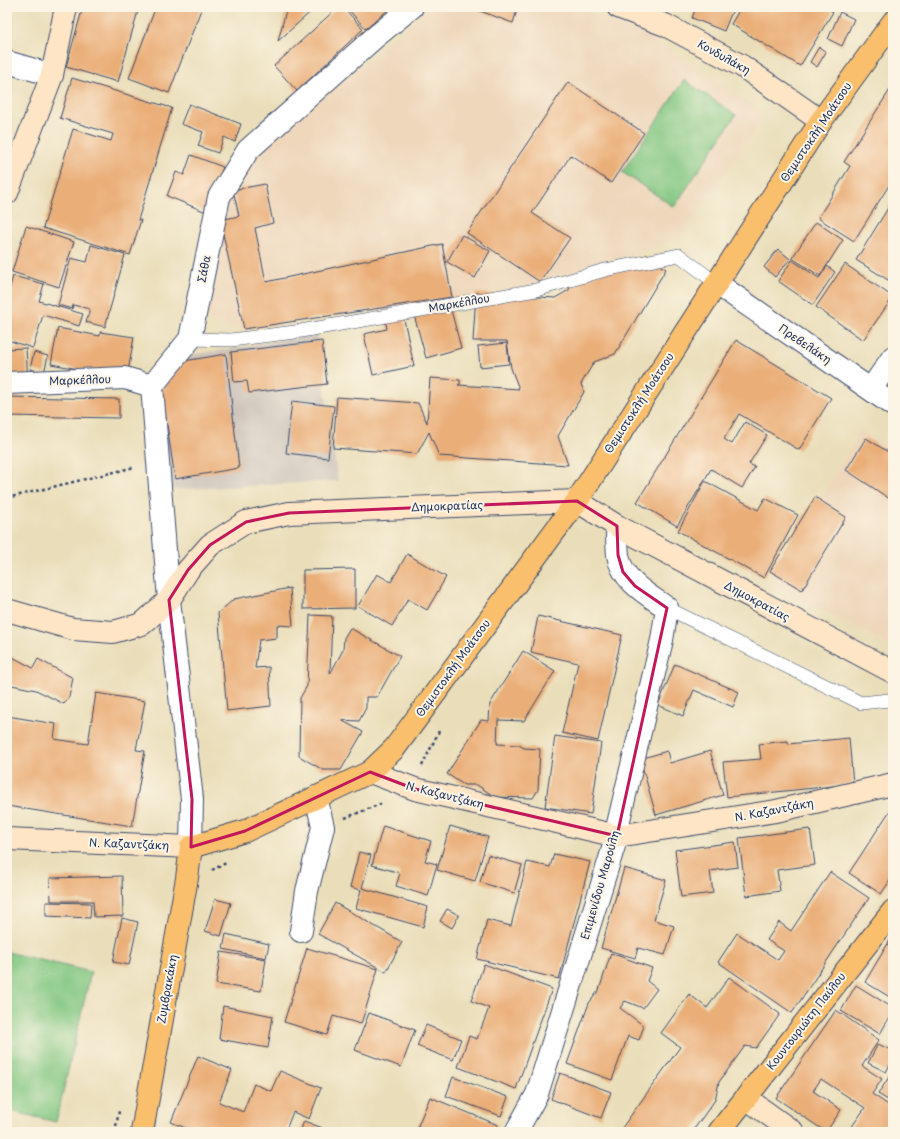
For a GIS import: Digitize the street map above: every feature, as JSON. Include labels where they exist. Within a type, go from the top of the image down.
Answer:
[{"type":"main road","name":"Θεμιστοκλή Μοάτσου","points":[[370,772],[394,749],[576,501],[821,121],[893,22]]},
{"type":"main road","name":"Ν. Καζαντζάκη","points":[[190,847],[245,830],[370,772]]},
{"type":"main road","name":"Ζυμβρακάκη","points":[[145,1131],[187,878],[190,847]]},
{"type":"main road","name":"Κουντουριώτη Παύλου","points":[[720,1132],[893,911]]},
{"type":"street","points":[[7,193],[52,75],[66,7]]},
{"type":"street","name":"Σάθα","points":[[152,386],[190,339],[219,197],[248,150],[374,38],[412,7]]},
{"type":"street","name":"Κονδυλάκη","points":[[618,7],[665,25],[742,66],[821,121]]},
{"type":"street","points":[[7,62],[52,75]]},
{"type":"street","name":"Πρεβελάκη","points":[[716,283],[893,405]]},
{"type":"street","points":[[871,389],[893,357]]},
{"type":"street","name":"Μαρκέλλου","points":[[7,382],[125,378],[152,386]]},
{"type":"street","points":[[152,386],[169,600],[192,799],[190,847]]},
{"type":"street","name":"Δημοκρατίας","points":[[7,610],[73,629],[113,632],[142,624],[169,600],[188,570],[210,545],[246,522],[289,513],[576,501],[617,526],[893,672]]},
{"type":"street","points":[[617,526],[618,555],[623,572],[636,586],[667,608]]},
{"type":"street","name":"Επιμενίδου Μαρούλη","points":[[516,1132],[537,1094],[617,836],[618,824],[662,640],[667,608]]},
{"type":"street","name":"Ν. Καζαντζάκη","points":[[370,772],[415,789],[617,836],[776,811],[893,784]]},
{"type":"street","points":[[301,931],[307,891],[323,827],[316,797]]},
{"type":"street","name":"Ν. Καζαντζάκη","points":[[7,839],[190,847]]},
{"type":"street","points":[[746,1098],[793,1132]]},
{"type":"lane","name":"Μαρκέλλου","points":[[190,339],[231,340],[295,332],[536,290],[605,270],[679,255],[716,283]]},
{"type":"lane","points":[[667,608],[861,703],[889,700],[893,698]]},
{"type":"path","points":[[7,498],[157,462]]},
{"type":"highlighted area","points":[[577,501],[617,526],[618,555],[623,572],[635,586],[667,608],[617,836],[415,789],[370,772],[245,831],[191,847],[192,799],[169,600],[188,570],[210,545],[246,522],[289,513]]},
{"type":"shaded area","points":[[431,7],[572,7],[639,30],[766,114],[680,238],[547,284],[244,329],[225,327],[213,323],[203,315],[221,200],[249,159]]},
{"type":"shaded area","points":[[317,334],[338,481],[170,490],[156,388],[186,356]]},
{"type":"shaded area","points":[[861,430],[893,453],[893,647],[770,582]]},
{"type":"green space","points":[[684,80],[736,115],[674,207],[622,172]]},
{"type":"green space","points":[[7,952],[91,972],[56,1122],[7,1110]]},
{"type":"building","points":[[83,7],[122,7],[138,11],[118,82],[66,67]]},
{"type":"building","points":[[149,7],[202,7],[169,93],[129,78],[155,9]]},
{"type":"building","points":[[287,7],[316,7],[278,41]]},
{"type":"building","points":[[338,7],[343,7],[363,29],[297,91],[274,66]]},
{"type":"building","points":[[346,7],[391,7],[366,29]]},
{"type":"building","points":[[481,7],[518,7],[513,23],[480,11]]},
{"type":"building","points":[[696,7],[734,7],[724,31],[692,18]]},
{"type":"building","points":[[741,7],[825,7],[833,12],[800,66],[731,24]]},
{"type":"building","points":[[840,12],[854,19],[842,46],[828,39]]},
{"type":"building","points":[[819,47],[826,52],[817,67],[810,62]]},
{"type":"building","points":[[7,74],[11,75],[7,85]]},
{"type":"building","points":[[72,78],[172,108],[138,220],[141,220],[130,255],[43,228],[73,129],[111,141],[113,134],[60,118]]},
{"type":"building","points":[[568,82],[644,133],[611,183],[571,155],[532,213],[570,238],[540,282],[467,233]]},
{"type":"building","points":[[893,85],[893,179],[854,241],[818,218],[850,166],[844,162]]},
{"type":"building","points":[[189,104],[241,124],[235,142],[224,137],[218,153],[198,146],[203,132],[181,124]]},
{"type":"building","points":[[191,155],[223,167],[206,212],[167,196],[176,172],[184,175]]},
{"type":"building","points":[[265,184],[273,223],[255,228],[266,282],[442,244],[452,297],[244,329],[220,220],[239,216],[233,190]]},
{"type":"building","points":[[893,200],[893,283],[856,260]]},
{"type":"building","points":[[816,222],[843,240],[820,276],[792,258]]},
{"type":"building","points":[[26,226],[74,242],[59,287],[12,272]]},
{"type":"building","points":[[462,235],[490,251],[475,278],[447,262]]},
{"type":"building","points":[[91,245],[125,255],[105,327],[86,322],[90,309],[73,305],[72,309],[58,305],[71,258],[87,262]]},
{"type":"building","points":[[778,249],[790,259],[775,277],[764,267]]},
{"type":"building","points":[[644,256],[666,269],[615,354],[594,362],[581,384],[584,392],[558,436],[568,465],[439,456],[429,432],[417,454],[333,448],[337,397],[418,403],[427,423],[430,378],[460,380],[460,384],[458,385],[519,389],[511,368],[507,341],[473,341],[476,293],[555,298],[569,290],[570,285]]},
{"type":"building","points":[[792,260],[819,278],[827,266],[835,272],[813,305],[778,281]]},
{"type":"building","points":[[845,264],[893,297],[863,340],[816,307]]},
{"type":"building","points":[[13,276],[44,284],[39,301],[83,314],[79,326],[43,315],[33,348],[7,340],[7,298]]},
{"type":"building","points":[[450,306],[461,348],[426,358],[414,315]]},
{"type":"building","points":[[403,315],[414,366],[373,375],[364,334],[387,329],[385,319]]},
{"type":"building","points":[[58,328],[100,336],[100,332],[134,337],[127,378],[51,364]]},
{"type":"building","points":[[736,340],[831,398],[799,450],[739,414],[724,439],[732,444],[745,422],[767,435],[749,464],[755,467],[742,488],[711,469],[677,526],[637,502]]},
{"type":"building","points":[[322,341],[327,384],[249,393],[247,381],[234,382],[231,352]]},
{"type":"building","points":[[507,343],[509,364],[480,367],[478,346]]},
{"type":"building","points":[[26,348],[28,382],[7,384],[7,349]]},
{"type":"building","points":[[34,352],[48,356],[44,373],[30,369]]},
{"type":"building","points":[[226,354],[239,468],[175,479],[162,391],[184,361]]},
{"type":"building","points":[[7,397],[119,399],[119,418],[7,416]]},
{"type":"building","points":[[292,401],[334,406],[328,458],[286,453]]},
{"type":"building","points":[[866,438],[893,455],[893,501],[846,470]]},
{"type":"building","points":[[705,481],[758,510],[765,498],[798,515],[764,578],[678,531]]},
{"type":"building","points":[[815,497],[846,517],[802,590],[770,571]]},
{"type":"building","points":[[407,554],[446,577],[427,610],[408,599],[392,626],[358,606],[377,574],[391,582]]},
{"type":"building","points":[[355,569],[355,608],[303,609],[303,570]]},
{"type":"building","points":[[290,588],[293,626],[277,625],[277,638],[259,640],[255,668],[269,667],[271,706],[227,711],[218,613],[234,599]]},
{"type":"building","points":[[310,615],[332,616],[330,674],[343,650],[344,638],[350,628],[400,656],[377,697],[366,697],[366,708],[359,721],[341,720],[363,732],[341,770],[323,770],[299,756],[300,698],[307,686]]},
{"type":"building","points":[[538,616],[622,635],[598,741],[562,733],[578,663],[531,652]]},
{"type":"building","points":[[523,651],[555,671],[524,721],[498,720],[497,744],[519,745],[524,748],[540,749],[538,790],[533,798],[495,797],[477,785],[464,785],[447,774],[481,720],[489,721],[490,704]]},
{"type":"building","points":[[7,654],[33,668],[38,659],[73,678],[69,697],[64,704],[36,690],[7,684]]},
{"type":"building","points":[[675,664],[739,692],[733,707],[694,690],[683,716],[658,705]]},
{"type":"building","points":[[96,693],[145,701],[136,750],[145,751],[132,826],[7,806],[7,716],[56,724],[54,739],[88,744]]},
{"type":"building","points":[[555,736],[601,743],[591,814],[545,807]]},
{"type":"building","points":[[849,738],[853,784],[727,797],[723,762],[761,759],[759,744],[788,741],[788,744]]},
{"type":"building","points":[[667,751],[670,763],[710,751],[723,795],[656,815],[640,759]]},
{"type":"building","points":[[893,806],[893,876],[881,894],[849,873]]},
{"type":"building","points":[[383,826],[431,841],[425,861],[437,864],[428,896],[396,886],[400,873],[372,865]]},
{"type":"building","points":[[450,826],[488,837],[475,881],[437,870]]},
{"type":"building","points":[[810,829],[815,865],[777,870],[780,891],[746,896],[739,838]]},
{"type":"building","points":[[735,842],[738,867],[710,871],[713,893],[681,897],[675,850]]},
{"type":"building","points":[[359,852],[371,855],[362,888],[428,907],[423,927],[356,908],[361,890],[350,887]]},
{"type":"building","points":[[554,854],[590,862],[559,979],[477,959],[487,920],[511,926],[527,862],[550,867]]},
{"type":"building","points":[[488,855],[522,865],[514,893],[480,882]]},
{"type":"building","points":[[624,868],[666,880],[654,920],[674,926],[665,955],[638,948],[635,958],[601,948]]},
{"type":"building","points":[[830,872],[869,898],[792,1013],[718,962],[737,933],[778,960],[784,951],[767,940],[779,922],[791,931]]},
{"type":"building","points":[[122,876],[123,916],[94,917],[93,901],[51,901],[50,878]]},
{"type":"building","points":[[215,899],[231,903],[221,936],[205,931]]},
{"type":"building","points":[[46,902],[91,903],[90,918],[46,916]]},
{"type":"building","points":[[335,903],[402,942],[386,972],[318,934]]},
{"type":"building","points":[[447,909],[459,915],[452,928],[440,921]]},
{"type":"building","points":[[122,918],[138,922],[129,965],[113,962]]},
{"type":"building","points":[[226,934],[269,944],[266,958],[223,949]]},
{"type":"building","points":[[893,935],[893,999],[865,982]]},
{"type":"building","points":[[307,948],[378,969],[361,1024],[333,1016],[327,1035],[284,1022]]},
{"type":"building","points":[[221,952],[266,959],[261,991],[216,984]]},
{"type":"building","points":[[611,953],[652,968],[647,981],[657,989],[643,1008],[625,1001],[620,1008],[644,1026],[639,1040],[628,1036],[612,1080],[567,1064],[589,1003],[599,990]]},
{"type":"building","points":[[484,964],[552,989],[516,1089],[458,1067],[469,1036],[477,1039],[489,1008],[471,1001]]},
{"type":"building","points":[[729,977],[780,1014],[756,1048],[745,1046],[719,1082],[715,1100],[692,1132],[619,1132],[680,1047],[661,1033],[689,994],[707,1008]]},
{"type":"building","points":[[856,985],[893,1008],[893,1011],[880,1034],[841,1011]]},
{"type":"building","points":[[223,1006],[273,1016],[268,1048],[219,1039]]},
{"type":"building","points":[[836,1010],[879,1040],[862,1066],[882,1079],[872,1094],[893,1108],[893,1132],[848,1132],[865,1108],[821,1079],[813,1091],[841,1110],[826,1132],[776,1098]]},
{"type":"building","points":[[369,1013],[415,1030],[401,1067],[355,1050]]},
{"type":"building","points":[[426,1025],[461,1039],[453,1060],[417,1046]]},
{"type":"building","points":[[878,1044],[893,1051],[893,1059],[886,1072],[868,1063]]},
{"type":"building","points":[[198,1056],[232,1070],[219,1102],[243,1112],[254,1084],[271,1091],[280,1071],[321,1088],[309,1119],[293,1112],[285,1132],[195,1132],[171,1122]]},
{"type":"building","points":[[893,1071],[893,1103],[878,1094]]},
{"type":"building","points":[[560,1073],[611,1092],[601,1118],[551,1099]]},
{"type":"building","points":[[453,1077],[508,1097],[501,1116],[446,1096]]},
{"type":"building","points":[[430,1097],[498,1125],[495,1132],[427,1132],[417,1128]]},
{"type":"building","points":[[304,1121],[333,1132],[300,1132]]}]
